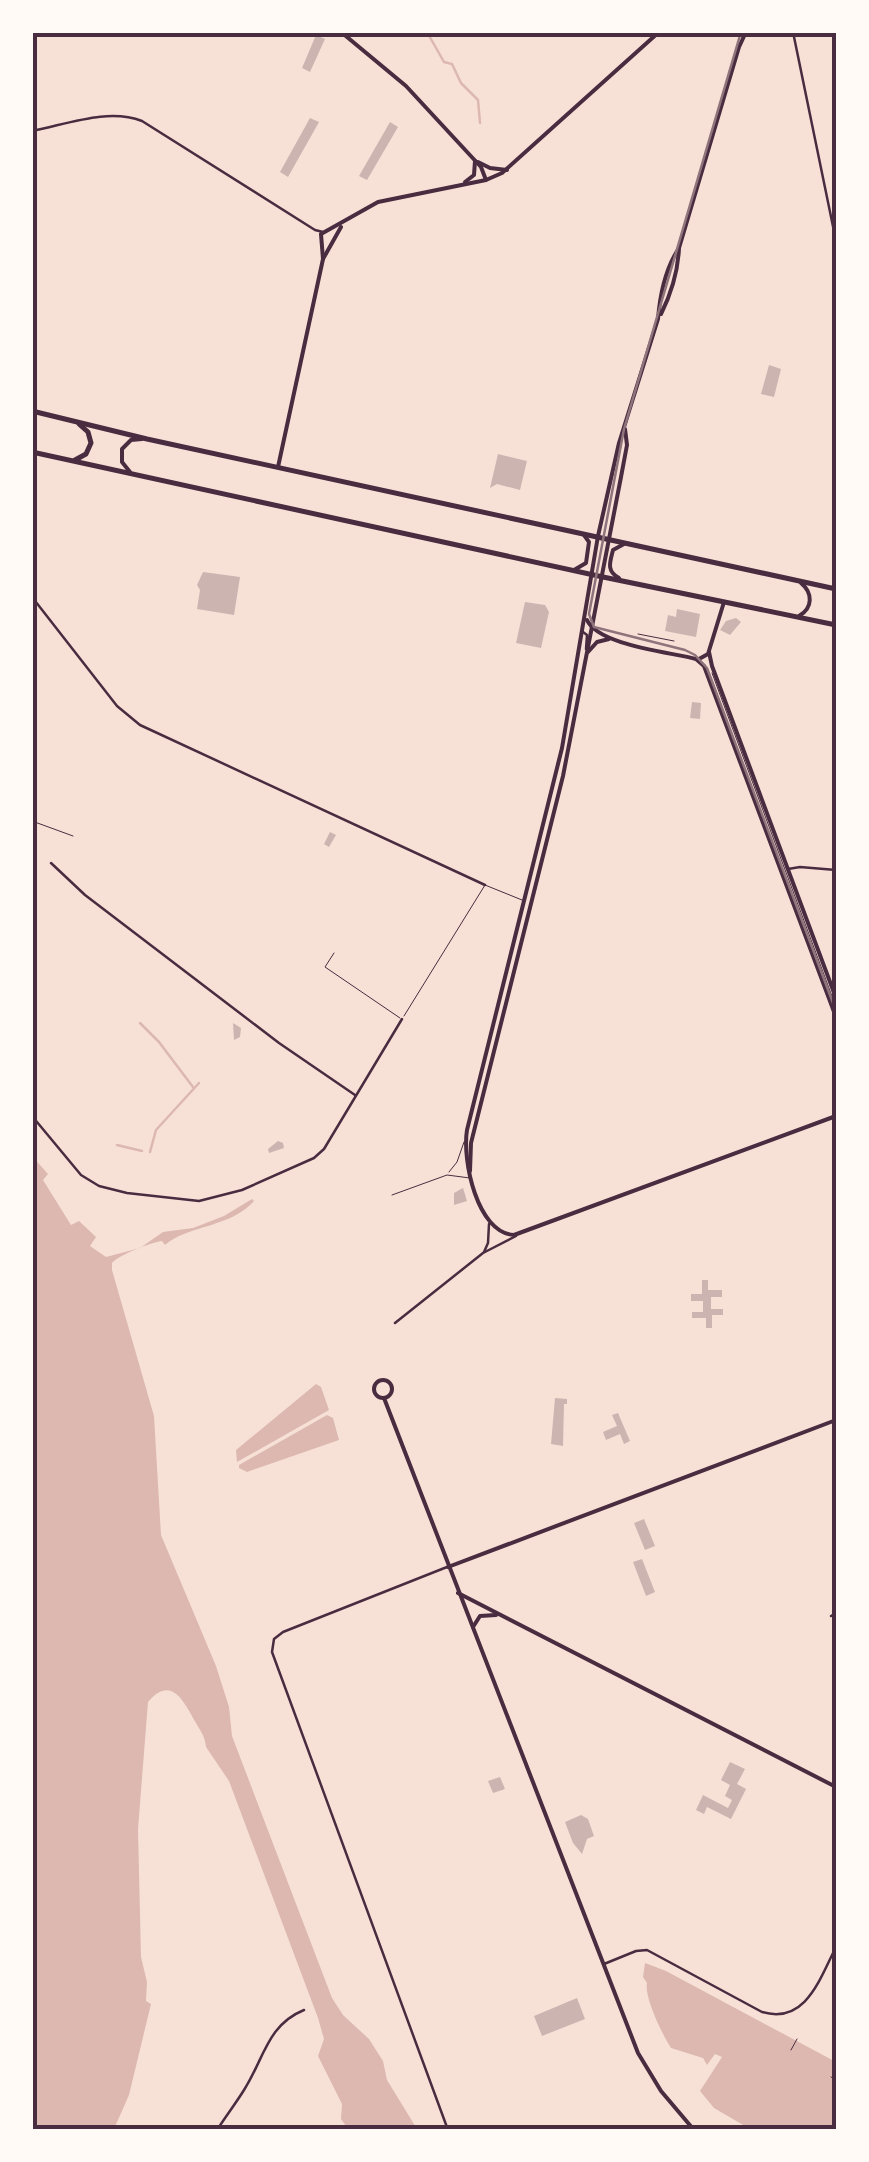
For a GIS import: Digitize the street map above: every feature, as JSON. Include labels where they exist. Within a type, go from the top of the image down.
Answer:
[{"type":"main road","points":[[32,411],[835,588]]},
{"type":"main road","points":[[67,461],[82,457],[91,445],[88,432],[77,422]]},
{"type":"main road","points":[[32,452],[836,625]]},
{"type":"street","points":[[341,32],[406,86],[475,161],[486,180]]},
{"type":"street","points":[[32,131],[114,115],[128,116],[142,121],[314,230],[325,232],[378,202],[486,180],[507,170],[659,32]]},
{"type":"street","points":[[738,47],[739,32]]},
{"type":"street","points":[[483,1253],[489,1224],[464,1157],[467,1130],[552,808],[614,464],[658,319],[664,281],[679,248],[738,47],[746,32]]},
{"type":"street","points":[[793,32],[836,242]]},
{"type":"street","points":[[475,161],[507,170]]},
{"type":"street","points":[[460,185],[474,175],[475,161]]},
{"type":"street","points":[[278,467],[324,259],[342,225]]},
{"type":"street","points":[[314,230],[324,259]]},
{"type":"street","points":[[320,241],[325,232]]},
{"type":"street","points":[[325,232],[332,242]]},
{"type":"street","points":[[320,241],[332,242]]},
{"type":"street","points":[[471,1178],[470,1150],[603,577],[627,446],[625,429]]},
{"type":"street","points":[[142,478],[124,468],[121,456],[129,441],[147,439]]},
{"type":"street","points":[[614,464],[623,466]]},
{"type":"street","points":[[569,570],[586,563],[589,542],[577,531]]},
{"type":"street","points":[[628,582],[612,573],[610,566],[614,548],[633,544]]},
{"type":"street","points":[[794,617],[804,613],[810,601],[808,590],[798,581]]},
{"type":"street","points":[[32,597],[117,706],[140,725],[486,885]]},
{"type":"street","points":[[586,615],[592,630],[611,639],[696,659],[709,652],[724,602]]},
{"type":"street","points":[[583,632],[587,635],[586,656]]},
{"type":"street","points":[[586,656],[597,642],[611,639]]},
{"type":"street","points":[[709,652],[836,1017]]},
{"type":"street","points":[[696,659],[705,669],[836,998]]},
{"type":"street","points":[[51,863],[85,895],[279,1043],[355,1095]]},
{"type":"street","points":[[785,870],[836,870]]},
{"type":"street","points":[[32,1116],[65,1158],[87,1179],[108,1190],[199,1201],[242,1190],[314,1158],[332,1139],[402,1019]]},
{"type":"street","points":[[473,1106],[475,1110],[480,1108]]},
{"type":"street","points":[[394,1324],[483,1253],[522,1233],[836,1116]]},
{"type":"street","points":[[489,1224],[502,1234],[522,1233]]},
{"type":"street","points":[[387,1397],[472,1630],[602,1964],[649,2072],[690,2128]]},
{"type":"street","points":[[448,2130],[272,1652],[274,1639],[448,1566],[836,1420]]},
{"type":"street","points":[[458,1593],[836,1786]]},
{"type":"street","points":[[830,1616],[836,1614]]},
{"type":"street","points":[[472,1630],[480,1616],[501,1616]]},
{"type":"street","points":[[602,1964],[647,1950],[762,2012],[778,2015],[796,2010],[807,2001],[836,1947]]},
{"type":"street","points":[[217,2130],[245,2089],[275,2028],[288,2016],[304,2010]]},
{"type":"lane","points":[[712,666],[714,681],[836,1008]]},
{"type":"lane","points":[[705,669],[714,681]]},
{"type":"lane","points":[[334,953],[325,967],[402,1019],[486,885],[525,900]]},
{"type":"lane","points":[[447,1175],[459,1158],[467,1130]]},
{"type":"lane","points":[[392,1194],[447,1175],[471,1178]]},
{"type":"path","points":[[638,634],[674,641]]},
{"type":"path","points":[[32,821],[73,836]]},
{"type":"path","points":[[791,2050],[797,2039]]},
{"type":"path","points":[[831,2077],[836,2080]]},
{"type":"shaded area","points":[[32,1156],[48,1174],[43,1180],[71,1225],[79,1221],[96,1237],[90,1246],[106,1257],[138,1249],[112,1263],[112,1270],[154,1416],[161,1535],[216,1666],[229,1707],[232,1736],[332,1998],[343,2015],[369,2039],[383,2061],[387,2080],[417,2129],[348,2129],[341,2119],[342,2104],[318,2056],[324,2039],[318,2018],[229,1781],[182,1700],[164,1690],[148,1702],[138,1829],[141,1957],[147,1982],[146,2001],[151,2004],[129,2095],[114,2129],[33,2129]]},
{"type":"shaded area","points":[[254,1201],[234,1216],[165,1245],[162,1241],[141,1247],[163,1232],[193,1228]]},
{"type":"shaded area","points":[[316,1384],[321,1387],[329,1410],[237,1462],[236,1450]]},
{"type":"shaded area","points":[[327,1415],[333,1418],[339,1440],[247,1472],[239,1468],[239,1465]]},
{"type":"shaded area","points":[[645,1963],[836,2062],[836,2129],[750,2129],[714,2108],[700,2091],[722,2057],[715,2054],[707,2065],[703,2058],[671,2048],[651,2006],[643,1977]]},
{"type":"building","points":[[316,35],[325,39],[310,72],[302,68]]},
{"type":"building","points":[[310,118],[319,122],[288,177],[280,172]]},
{"type":"building","points":[[390,122],[398,127],[367,180],[359,176]]},
{"type":"building","points":[[769,365],[781,369],[774,397],[761,394]]},
{"type":"building","points":[[498,454],[527,461],[520,490],[497,484],[490,488]]},
{"type":"building","points":[[203,572],[240,577],[234,615],[197,609],[197,585]]},
{"type":"building","points":[[525,602],[545,605],[549,612],[541,648],[516,643]]},
{"type":"building","points":[[677,609],[700,614],[696,637],[665,631],[668,615],[676,617]]},
{"type":"building","points":[[736,618],[741,622],[730,635],[720,630],[726,621]]},
{"type":"building","points":[[692,702],[701,703],[700,719],[690,718]]},
{"type":"building","points":[[330,832],[336,835],[329,847],[324,844]]},
{"type":"building","points":[[233,1023],[241,1028],[240,1037],[234,1040]]},
{"type":"building","points":[[278,1141],[284,1148],[269,1153],[268,1149]]},
{"type":"building","points":[[463,1188],[467,1201],[454,1205],[454,1193]]},
{"type":"building","points":[[702,1280],[708,1280],[708,1290],[722,1290],[722,1297],[711,1297],[711,1309],[723,1309],[723,1315],[712,1315],[712,1328],[706,1328],[706,1318],[692,1318],[692,1312],[703,1312],[703,1301],[691,1301],[691,1294],[702,1294]]},
{"type":"building","points":[[555,1398],[567,1399],[563,1446],[551,1444]]},
{"type":"building","points":[[618,1413],[630,1441],[624,1444],[620,1434],[606,1440],[603,1432],[617,1426],[612,1415]]},
{"type":"building","points":[[644,1519],[655,1546],[645,1550],[634,1523]]},
{"type":"building","points":[[642,1559],[655,1592],[646,1596],[633,1562]]},
{"type":"building","points":[[730,1762],[745,1769],[737,1784],[746,1789],[731,1819],[707,1807],[704,1814],[696,1810],[703,1795],[728,1808],[732,1800],[725,1796],[730,1785],[721,1780]]},
{"type":"building","points":[[500,1777],[505,1789],[493,1793],[488,1781]]},
{"type":"building","points":[[581,1815],[588,1819],[594,1836],[587,1839],[582,1854],[565,1822]]},
{"type":"building","points":[[577,1998],[585,2019],[542,2036],[534,2016]]},
{"type":"waterway","points":[[427,32],[444,62],[452,64],[461,83],[478,100],[480,123]]},
{"type":"waterway","points":[[140,1023],[193,1087]]},
{"type":"waterway","points":[[150,1152],[156,1130],[199,1083]]},
{"type":"waterway","points":[[117,1145],[142,1151]]},
{"type":"tram line","points":[[741,32],[624,429],[589,614],[594,627],[685,650],[707,668],[836,1011]]}]
